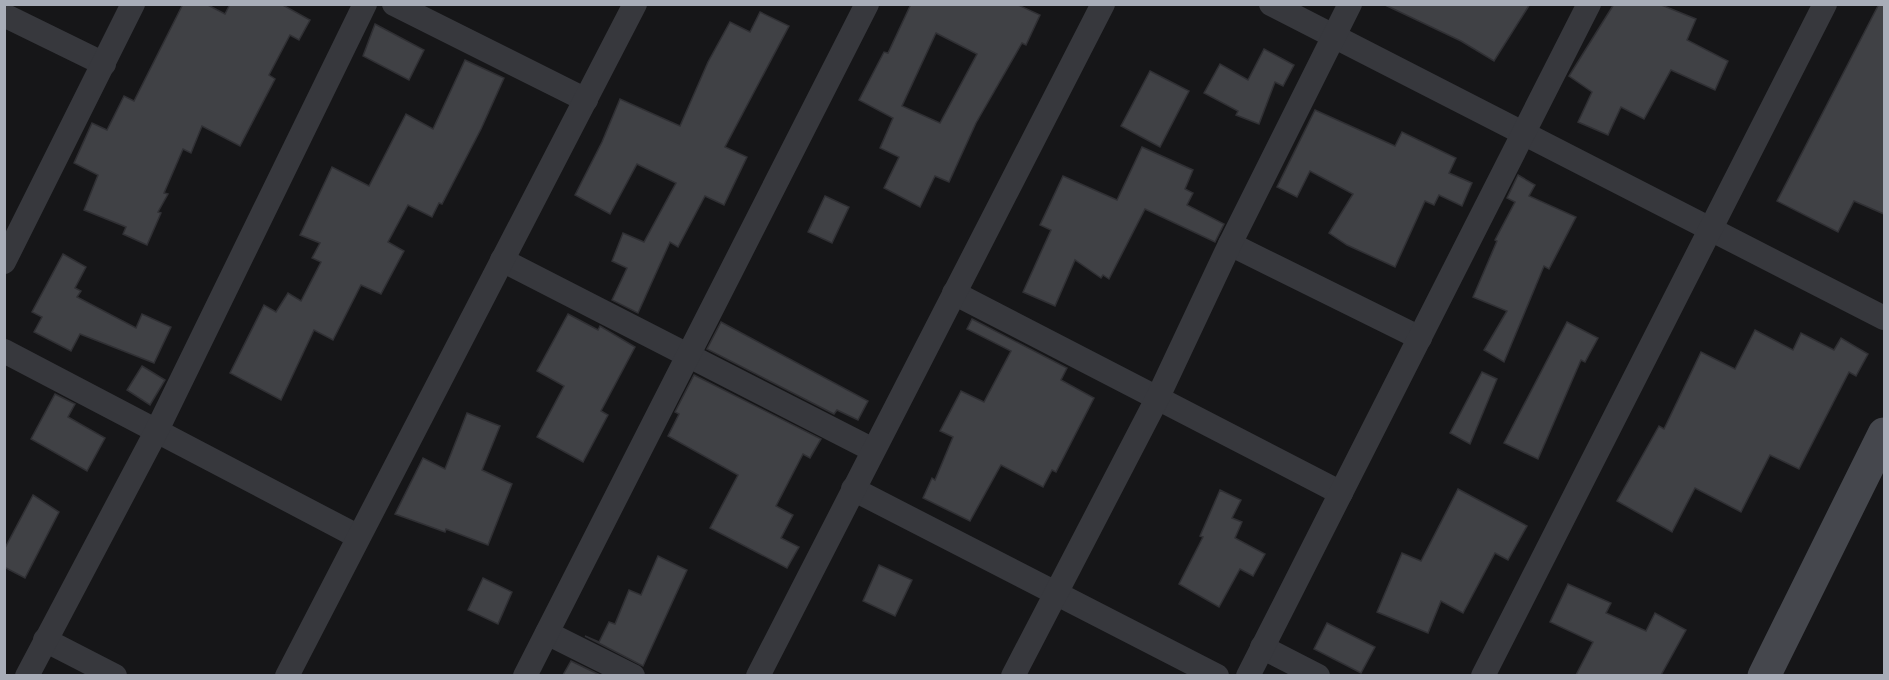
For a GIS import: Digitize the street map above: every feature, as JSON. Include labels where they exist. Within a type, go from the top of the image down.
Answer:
[{"type":"street","points":[[4,262],[133,4]]},
{"type":"street","points":[[27,675],[156,432],[365,4]]},
{"type":"street","points":[[394,4],[586,100]]},
{"type":"street","points":[[286,675],[635,4]]},
{"type":"street","points":[[525,675],[867,4]]},
{"type":"street","points":[[758,675],[1103,4]]},
{"type":"street","points":[[1271,4],[1884,318]]},
{"type":"street","points":[[1013,675],[1158,397],[1230,244],[1350,4]]},
{"type":"street","points":[[1248,675],[1589,4]]},
{"type":"street","points":[[1483,675],[1825,4]]},
{"type":"street","points":[[4,15],[104,64]]},
{"type":"street","points":[[1230,244],[1419,338]]},
{"type":"street","points":[[502,260],[687,357],[873,450]]},
{"type":"street","points":[[954,293],[1341,493]]},
{"type":"street","points":[[4,351],[357,536]]},
{"type":"street","points":[[1764,675],[1884,434]]},
{"type":"street","points":[[853,489],[1217,675]]},
{"type":"street","points":[[547,633],[633,675]]},
{"type":"street","points":[[45,640],[115,675]]},
{"type":"street","points":[[1262,647],[1318,675]]},
{"type":"building","points":[[183,4],[206,4],[225,14],[230,4],[281,4],[310,20],[299,40],[290,35],[269,75],[275,79],[240,146],[202,126],[191,153],[183,149],[164,193],[168,194],[158,212],[161,213],[147,245],[123,234],[126,227],[84,210],[98,175],[74,163],[92,123],[107,130],[124,96],[134,101]]},
{"type":"building","points":[[911,4],[1016,4],[1040,15],[1026,45],[1022,43],[976,123],[949,182],[935,176],[920,207],[884,188],[899,157],[880,148],[893,118],[859,100],[884,52],[888,53]],"holes":[[[936,33],[977,54],[940,123],[902,106]]]},
{"type":"building","points":[[1383,4],[1530,4],[1494,61],[1461,41]]},
{"type":"building","points":[[1614,4],[1659,4],[1696,19],[1687,40],[1728,61],[1715,90],[1671,70],[1644,119],[1621,107],[1608,135],[1578,122],[1592,92],[1569,76]]},
{"type":"building","points":[[1879,4],[1884,4],[1884,214],[1854,201],[1838,232],[1777,201]]},
{"type":"building","points":[[760,12],[789,26],[725,147],[747,157],[724,205],[705,196],[678,247],[670,242],[638,313],[612,300],[627,268],[612,261],[623,233],[644,242],[676,183],[637,164],[610,214],[575,195],[602,142],[620,99],[680,126],[708,62],[730,22],[750,32]]},
{"type":"building","points":[[375,24],[424,50],[409,80],[363,56]]},
{"type":"building","points":[[1264,49],[1294,65],[1283,86],[1275,82],[1259,124],[1236,115],[1238,111],[1204,93],[1220,64],[1248,80]]},
{"type":"building","points":[[465,60],[504,78],[481,129],[442,204],[439,203],[432,217],[408,205],[388,242],[404,251],[381,294],[361,285],[333,340],[314,330],[281,400],[230,373],[264,305],[276,312],[288,293],[301,301],[321,262],[312,258],[320,243],[300,235],[332,167],[369,186],[406,114],[433,129]]},
{"type":"building","points":[[1150,71],[1189,91],[1160,147],[1121,126]]},
{"type":"building","points":[[1315,110],[1395,146],[1402,132],[1456,158],[1449,173],[1472,183],[1462,206],[1439,195],[1434,205],[1425,201],[1395,267],[1347,245],[1329,233],[1353,194],[1310,171],[1297,197],[1277,187]]},
{"type":"building","points":[[1142,147],[1193,170],[1185,189],[1193,193],[1187,205],[1224,224],[1215,242],[1145,209],[1109,279],[1103,275],[1101,278],[1075,260],[1055,306],[1023,292],[1051,230],[1040,225],[1063,176],[1117,200]]},
{"type":"building","points":[[1518,175],[1535,185],[1529,196],[1576,217],[1549,269],[1544,266],[1504,362],[1484,350],[1507,311],[1473,297],[1497,241],[1495,240],[1515,202],[1507,198]]},
{"type":"building","points":[[825,196],[849,207],[832,243],[808,232]]},
{"type":"building","points":[[63,254],[86,267],[75,288],[81,291],[77,297],[136,328],[142,314],[171,327],[154,363],[80,334],[71,351],[34,332],[42,317],[32,312]]},
{"type":"building","points":[[568,314],[598,330],[600,326],[635,347],[601,411],[608,415],[583,462],[537,437],[564,386],[537,371]]},
{"type":"building","points":[[972,319],[1067,368],[1061,380],[1094,398],[1056,472],[1052,470],[1043,487],[1001,465],[970,521],[923,498],[932,478],[935,480],[953,437],[940,431],[961,391],[984,402],[1011,351],[967,329]]},
{"type":"building","points":[[721,322],[868,401],[858,420],[837,410],[834,414],[707,349]]},
{"type":"building","points":[[1567,322],[1598,338],[1585,362],[1581,360],[1538,459],[1504,443]]},
{"type":"building","points":[[1755,330],[1793,350],[1801,333],[1834,350],[1841,338],[1868,354],[1856,376],[1849,372],[1799,469],[1770,455],[1741,512],[1695,488],[1672,532],[1617,501],[1659,426],[1664,429],[1701,352],[1735,369]]},
{"type":"building","points":[[142,366],[165,380],[150,405],[127,390]]},
{"type":"building","points":[[1482,372],[1497,379],[1470,444],[1450,433]]},
{"type":"building","points":[[694,375],[821,439],[810,458],[803,454],[776,506],[793,515],[781,538],[799,547],[787,568],[710,528],[738,475],[668,436],[679,414],[675,412]]},
{"type":"building","points":[[55,394],[75,404],[68,417],[105,438],[87,471],[31,439]]},
{"type":"building","points":[[467,413],[500,426],[482,470],[512,484],[488,545],[446,529],[445,532],[395,514],[423,458],[445,469]]},
{"type":"building","points":[[1458,489],[1527,526],[1508,560],[1495,553],[1463,613],[1441,601],[1428,633],[1377,612],[1402,553],[1421,561]]},
{"type":"building","points":[[1220,490],[1241,500],[1232,518],[1242,522],[1235,538],[1265,554],[1253,576],[1240,569],[1219,607],[1179,584],[1203,537],[1200,536]]},
{"type":"building","points":[[33,495],[59,512],[25,578],[4,567],[4,550]]},
{"type":"building","points":[[658,556],[687,570],[643,666],[585,636],[599,642],[609,622],[615,624],[629,590],[641,595]]},
{"type":"building","points":[[879,565],[912,580],[895,616],[863,601]]},
{"type":"building","points":[[483,578],[512,592],[498,624],[468,610]]},
{"type":"building","points":[[1568,584],[1611,603],[1606,613],[1646,631],[1655,613],[1686,630],[1661,675],[1576,675],[1593,642],[1550,622]]},
{"type":"building","points":[[1327,623],[1375,647],[1361,673],[1314,649]]},
{"type":"building","points":[[571,661],[600,675],[563,675]]}]
